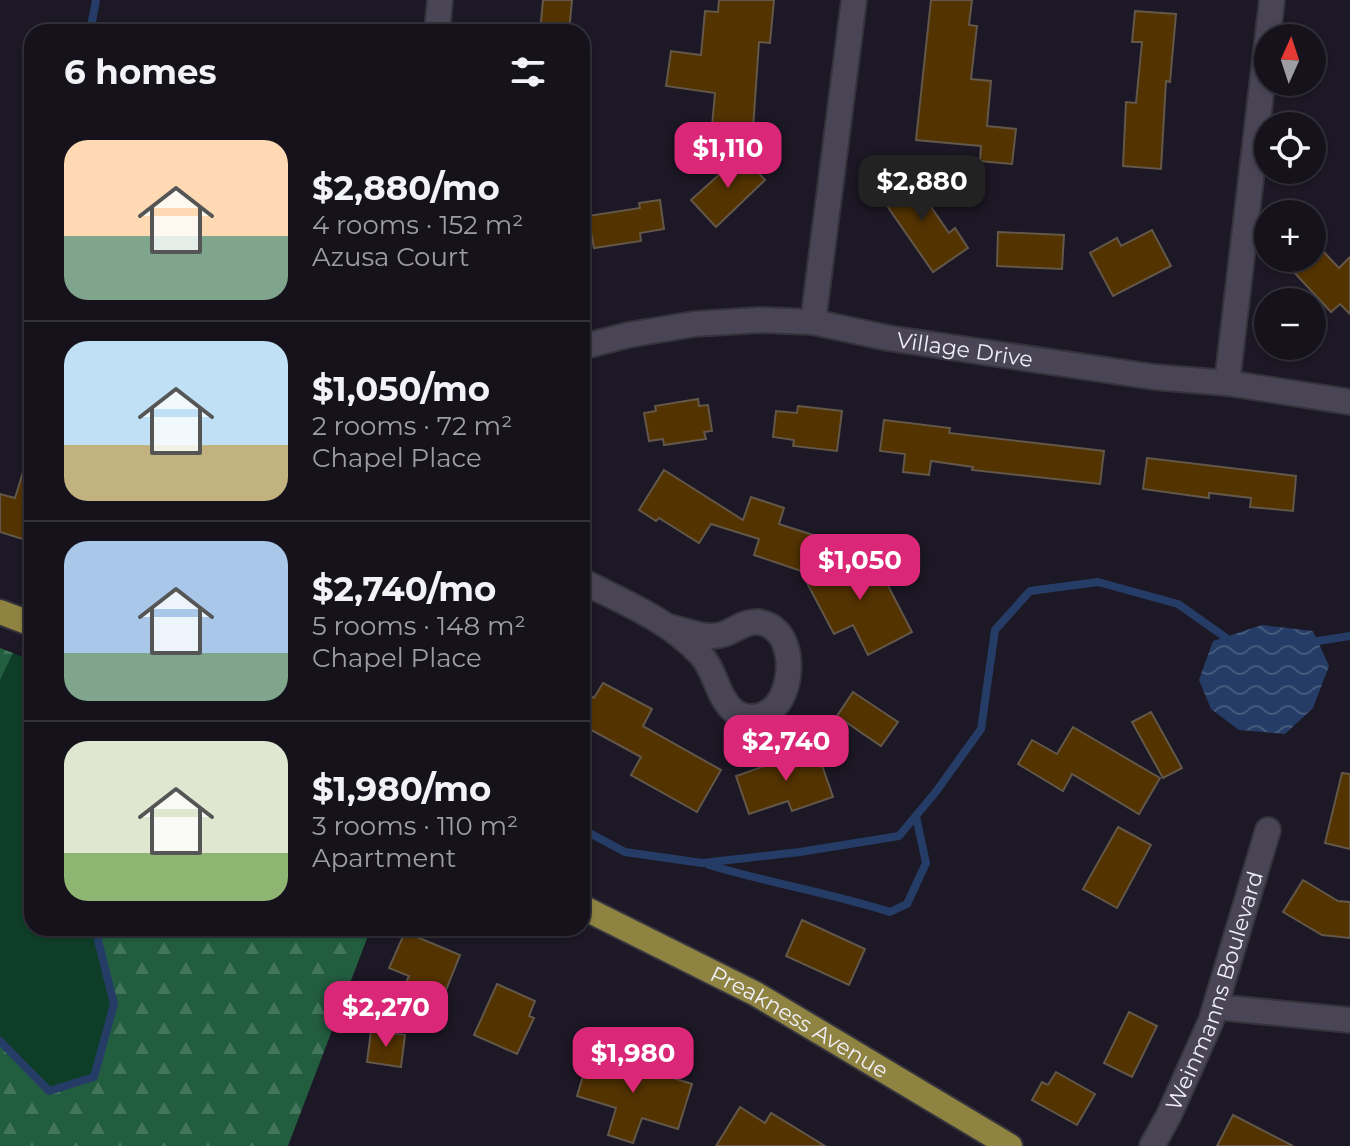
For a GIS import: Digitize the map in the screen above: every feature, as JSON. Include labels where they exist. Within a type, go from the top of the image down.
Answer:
[{"type":"main road","points":[[0,612],[24,621]]},
{"type":"main road","name":"Preakness Avenue","points":[[590,911],[756,994],[1010,1146]]},
{"type":"street","points":[[438,24],[440,0]]},
{"type":"street","points":[[813,322],[854,0]]},
{"type":"street","points":[[1227,383],[1272,0]]},
{"type":"street","name":"Village Drive","points":[[590,345],[694,324],[760,320],[813,322],[888,338],[1350,402]]},
{"type":"street","points":[[590,585],[670,627],[703,657],[726,702],[737,713],[751,718],[764,715],[783,696],[789,679],[789,660],[784,643],[774,630],[761,622],[747,623],[721,635],[670,627]]},
{"type":"street","name":"Weinmanns Boulevard","points":[[1152,1146],[1169,1115],[1216,1007],[1268,830]]},
{"type":"street","points":[[1216,1007],[1350,1020]]},
{"type":"green space","points":[[0,648],[13,653],[24,812],[24,936],[368,936],[288,1146],[0,1146]]},
{"type":"green space","points":[[13,653],[24,658],[24,936],[97,936],[114,1004],[94,1077],[49,1091],[0,1041],[0,680]]},
{"type":"water","points":[[1262,625],[1313,631],[1329,666],[1313,708],[1285,734],[1239,730],[1211,709],[1199,680],[1213,641]]},
{"type":"building","points":[[543,0],[572,0],[570,24],[541,24]]},
{"type":"building","points":[[719,0],[774,0],[770,43],[759,42],[753,129],[712,126],[715,93],[666,86],[671,51],[701,55],[705,11],[718,12]]},
{"type":"building","points":[[931,0],[972,0],[969,25],[977,26],[971,79],[991,81],[987,126],[1016,129],[1012,164],[980,161],[981,146],[916,140]]},
{"type":"building","points":[[1135,11],[1176,14],[1170,82],[1166,81],[1161,169],[1123,166],[1126,102],[1136,103],[1142,42],[1132,42]]},
{"type":"building","points":[[742,154],[765,180],[716,227],[691,200]]},
{"type":"building","points":[[907,172],[949,233],[955,228],[968,248],[933,272],[878,193]]},
{"type":"building","points":[[660,200],[664,229],[640,233],[641,241],[594,248],[590,216],[640,208],[639,203]]},
{"type":"building","points":[[1152,230],[1171,266],[1113,296],[1090,253],[1117,238],[1121,246]]},
{"type":"building","points":[[998,232],[1064,235],[1062,269],[997,266]]},
{"type":"building","points":[[1326,254],[1339,268],[1350,257],[1350,314],[1340,304],[1331,312],[1326,307],[1326,288],[1309,288],[1294,272],[1326,272]]},
{"type":"building","points":[[698,399],[699,406],[708,405],[712,431],[704,432],[706,439],[664,445],[663,439],[649,441],[644,413],[656,411],[655,406]]},
{"type":"building","points":[[798,406],[842,411],[837,451],[793,446],[794,440],[773,437],[776,411],[797,413]]},
{"type":"building","points":[[884,420],[950,428],[949,433],[1104,451],[1100,484],[972,470],[973,467],[931,461],[929,475],[903,472],[905,454],[880,451]]},
{"type":"building","points":[[1147,458],[1296,476],[1293,511],[1250,507],[1251,498],[1209,493],[1209,498],[1143,489]]},
{"type":"building","points":[[24,469],[24,540],[0,532],[0,494],[15,498]]},
{"type":"building","points":[[664,470],[743,520],[751,497],[784,508],[779,524],[816,536],[804,572],[754,555],[759,539],[711,524],[699,543],[659,518],[656,521],[639,510]]},
{"type":"building","points":[[869,549],[912,632],[868,655],[853,625],[834,634],[806,581]]},
{"type":"building","points":[[603,683],[652,709],[643,726],[721,770],[697,812],[631,775],[641,757],[590,729],[590,696],[594,698]]},
{"type":"building","points":[[853,692],[898,722],[881,746],[837,716]]},
{"type":"building","points":[[1151,712],[1182,768],[1163,778],[1132,722]]},
{"type":"building","points":[[1073,727],[1160,778],[1139,814],[1072,774],[1063,791],[1018,764],[1032,740],[1057,754]]},
{"type":"building","points":[[816,748],[833,797],[792,811],[788,801],[749,814],[736,776]]},
{"type":"building","points":[[1342,773],[1350,774],[1350,849],[1325,843]]},
{"type":"building","points":[[1118,827],[1151,845],[1117,908],[1083,889]]},
{"type":"building","points":[[1303,880],[1338,901],[1350,902],[1350,938],[1322,935],[1283,912]]},
{"type":"building","points":[[802,920],[865,949],[849,985],[786,956]]},
{"type":"building","points":[[403,936],[415,936],[460,955],[442,1000],[405,985],[409,976],[389,968]]},
{"type":"building","points":[[497,984],[535,1001],[529,1016],[534,1018],[517,1054],[474,1035]]},
{"type":"building","points":[[1129,1012],[1157,1026],[1132,1077],[1104,1063]]},
{"type":"building","points":[[371,1031],[405,1035],[401,1067],[367,1062]]},
{"type":"building","points":[[590,1052],[692,1084],[678,1129],[642,1118],[633,1143],[608,1135],[616,1108],[577,1096]]},
{"type":"building","points":[[1056,1072],[1095,1094],[1077,1125],[1032,1100],[1042,1082],[1048,1085]]},
{"type":"building","points":[[740,1107],[765,1123],[771,1113],[825,1146],[716,1146]]},
{"type":"building","points":[[1233,1115],[1293,1146],[1217,1146]]},
{"type":"waterway","points":[[92,24],[96,0]]},
{"type":"waterway","points":[[590,833],[625,852],[702,863],[800,852],[899,836],[935,793],[981,729],[995,630],[1030,591],[1098,582],[1178,604],[1225,637]]},
{"type":"waterway","points":[[1318,641],[1350,636]]},
{"type":"waterway","points":[[709,865],[890,912],[907,904],[926,863],[916,816]]},
{"type":"waterway","points":[[0,1041],[49,1091],[94,1077],[114,1004],[97,936]]}]
